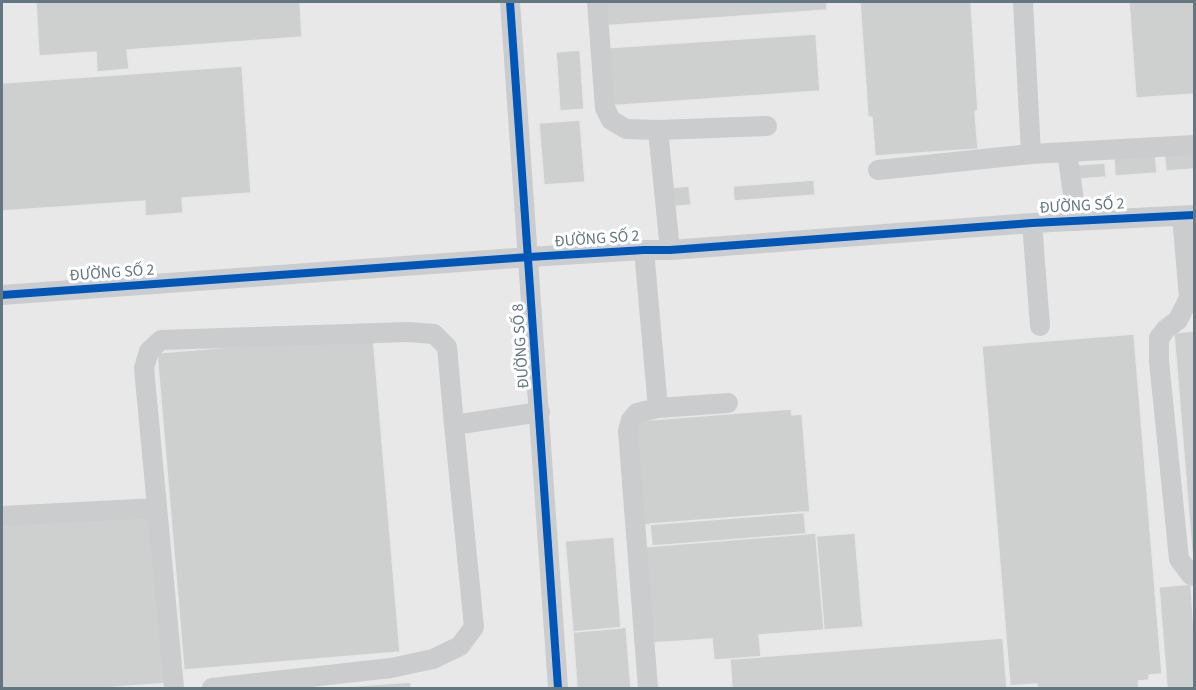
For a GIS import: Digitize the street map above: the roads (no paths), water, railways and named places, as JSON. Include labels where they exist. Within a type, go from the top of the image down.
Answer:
[{"type":"street","name":"ĐƯỜNG SỐ 8","points":[[510,2],[558,688]]},
{"type":"street","points":[[597,2],[605,108],[611,120],[626,129],[767,126]]},
{"type":"street","points":[[1023,2],[1030,154]]},
{"type":"street","points":[[658,130],[670,250]]},
{"type":"street","points":[[878,170],[1030,154],[1194,146]]},
{"type":"street","points":[[1067,152],[1077,221]]},
{"type":"street","name":"ĐƯỜNG SỐ 2","points":[[2,295],[1032,223],[1188,215]]},
{"type":"street","points":[[1188,215],[1189,298],[1178,320],[1159,338],[1179,558],[1194,576]]},
{"type":"street","points":[[1032,223],[1040,326]]},
{"type":"street","points":[[644,250],[658,408]]},
{"type":"street","points":[[174,688],[144,368],[149,351],[161,340],[408,332],[434,334],[447,347],[474,627],[460,646],[433,659],[391,668],[212,688]]},
{"type":"street","points":[[648,688],[628,430],[631,420],[637,413],[658,408],[728,403]]},
{"type":"street","points":[[454,425],[540,412]]},
{"type":"street","points":[[2,516],[157,508]]}]
